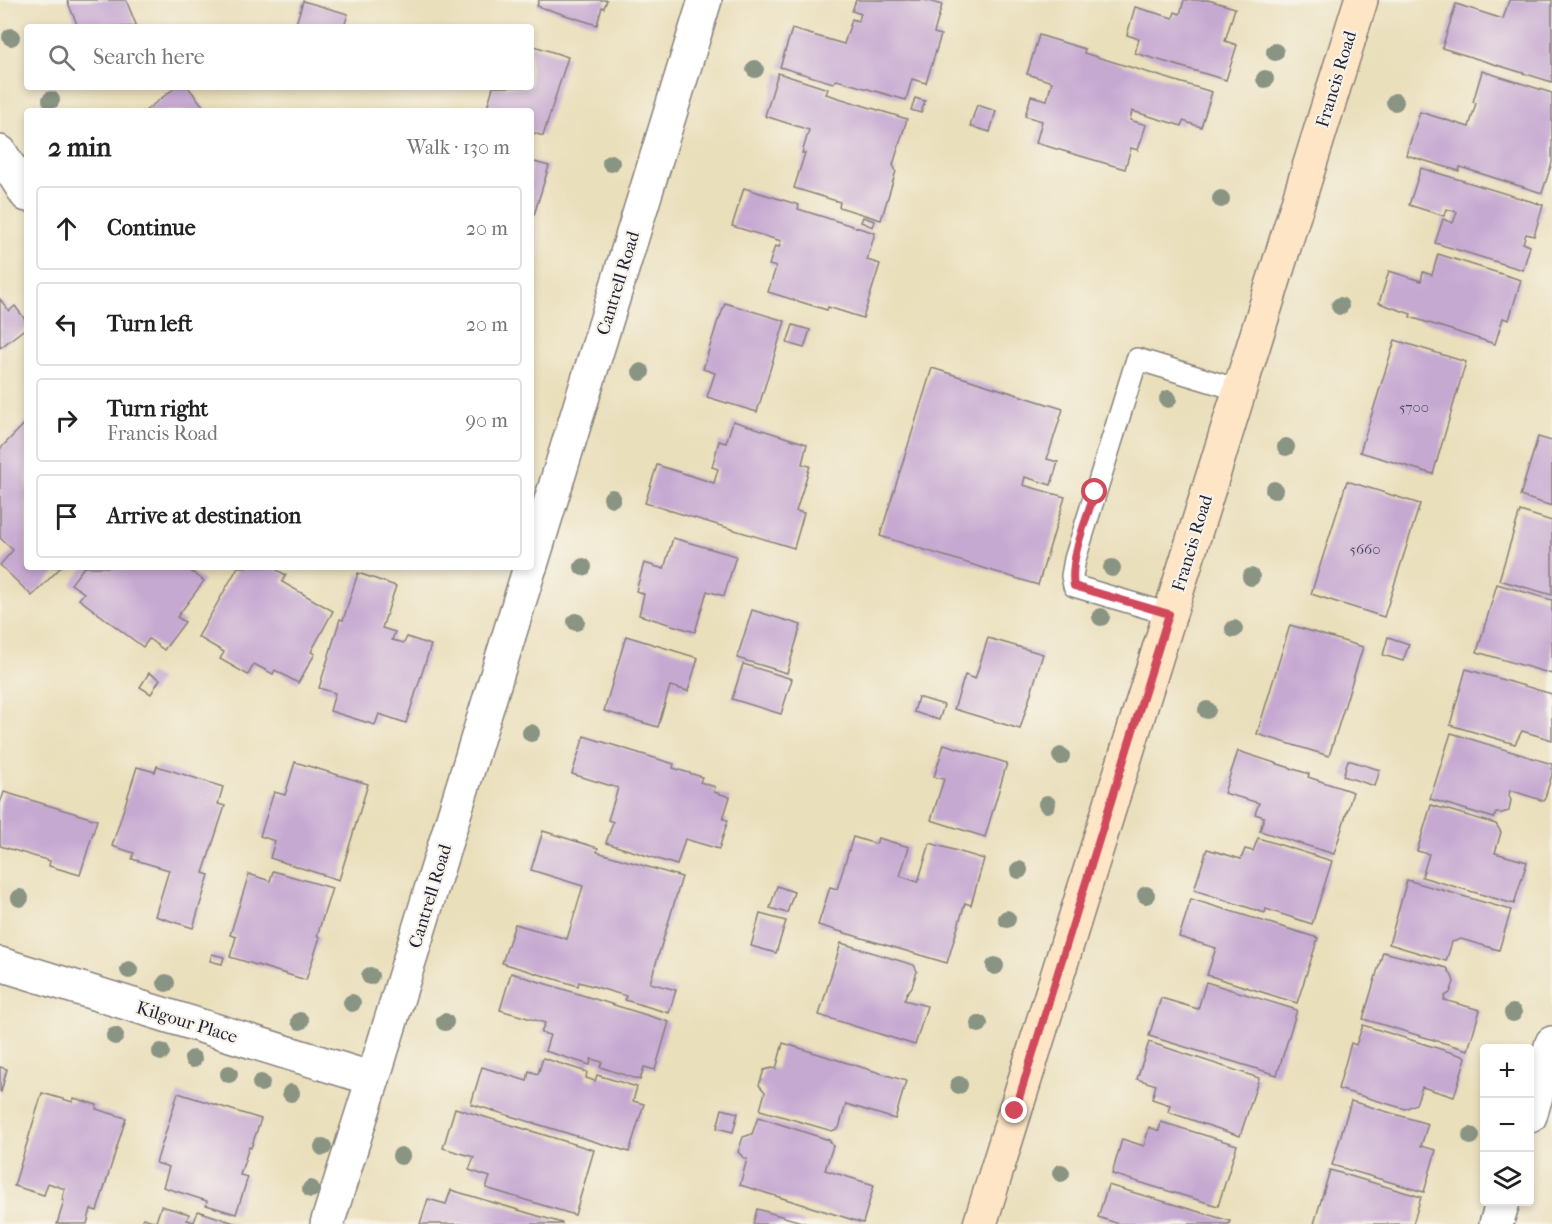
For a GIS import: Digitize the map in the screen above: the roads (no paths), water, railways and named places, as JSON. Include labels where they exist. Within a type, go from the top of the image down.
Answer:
[{"type":"street","name":"Cantrell Road","points":[[534,549],[705,0]]},
{"type":"street","name":"Francis Road","points":[[980,1224],[1361,0]]},
{"type":"street","points":[[0,152],[24,190]]},
{"type":"street","name":"Cantrell Road","points":[[327,1224],[528,570]]},
{"type":"street","name":"Kilgour Place","points":[[0,964],[373,1079]]},
{"type":"street","points":[[1534,1103],[1552,1043]]},
{"type":"street","points":[[1496,1224],[1502,1206]]},
{"type":"lane","points":[[1169,614],[1074,586],[1072,576],[1075,559],[1137,359],[1239,390]]}]
